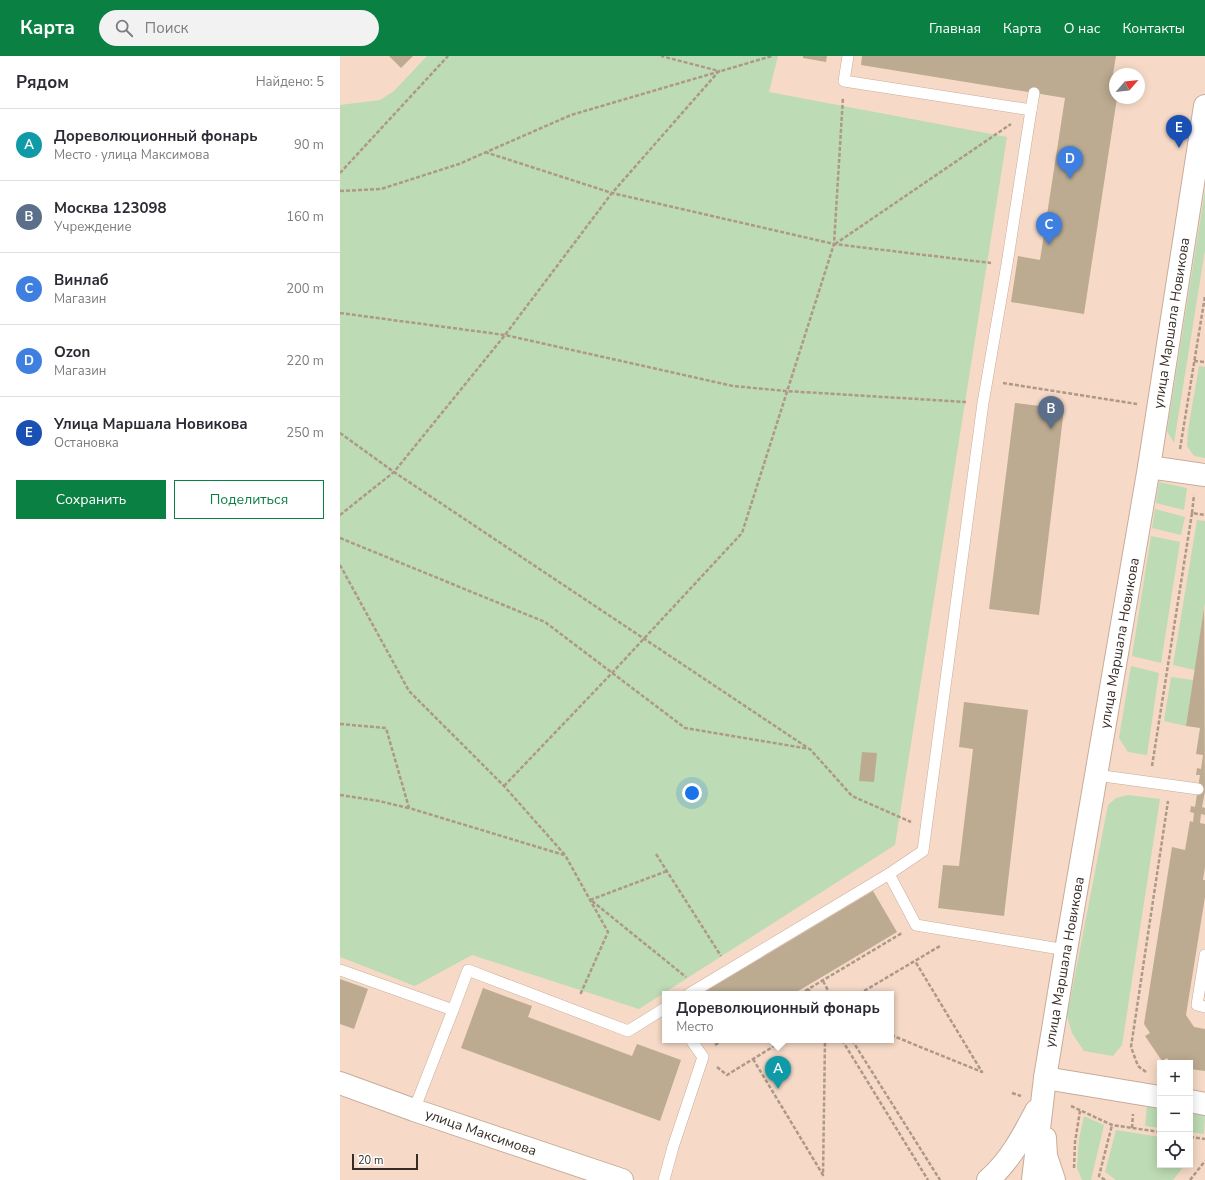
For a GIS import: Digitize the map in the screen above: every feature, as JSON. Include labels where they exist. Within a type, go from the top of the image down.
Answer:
[{"type":"street","name":"улица Маршала Новикова","points":[[1033,1180],[1041,1101],[1149,467],[1205,106]]},
{"type":"street","points":[[1149,467],[1205,475]]},
{"type":"street","points":[[1045,1078],[1157,1097]]},
{"type":"street","name":"улица Максимова","points":[[340,1083],[414,1110],[622,1180]]},
{"type":"street","points":[[988,1180],[998,1172],[1018,1144],[1041,1101]]},
{"type":"street","points":[[1041,1101],[1046,1156],[1054,1180]]},
{"type":"street","points":[[1193,1102],[1205,1104]]},
{"type":"lane","points":[[848,56],[844,81],[1031,110]]},
{"type":"lane","points":[[694,991],[888,874],[923,851],[983,403],[1034,93]]},
{"type":"lane","points":[[1096,775],[1198,789]]},
{"type":"lane","points":[[888,874],[916,924],[1066,950]]},
{"type":"lane","points":[[1205,955],[1197,1006],[1205,1007]]},
{"type":"lane","points":[[340,970],[453,1010]]},
{"type":"lane","points":[[414,1110],[468,970],[628,1030],[662,1010]]},
{"type":"lane","points":[[664,1180],[673,1147],[703,1057],[693,1043]]},
{"type":"path","points":[[340,173],[448,56]]},
{"type":"path","points":[[661,56],[719,71]]},
{"type":"path","points":[[340,191],[381,189],[459,164],[572,115],[772,56]]},
{"type":"path","points":[[340,515],[394,472],[505,335],[612,193],[719,71]]},
{"type":"path","points":[[504,786],[742,533],[834,244],[844,81]]},
{"type":"path","points":[[834,244],[1031,110]]},
{"type":"path","points":[[485,152],[612,193],[834,244],[1007,264]]},
{"type":"path","points":[[1177,471],[1205,296]]},
{"type":"path","points":[[340,313],[505,335],[733,386],[786,391],[983,403]]},
{"type":"path","points":[[1200,329],[1205,330]]},
{"type":"path","points":[[1194,361],[1205,362]]},
{"type":"path","points":[[987,380],[1138,404]]},
{"type":"path","points":[[340,434],[394,472],[810,749],[852,796],[926,828]]},
{"type":"path","points":[[1150,782],[1192,512],[1205,514]]},
{"type":"path","points":[[340,538],[545,622],[686,728],[810,749]]},
{"type":"path","points":[[340,565],[409,691],[504,786],[565,855],[608,932],[574,1010]]},
{"type":"path","points":[[340,724],[386,728],[409,808]]},
{"type":"path","points":[[1147,1072],[1138,1066],[1131,1047],[1171,785]]},
{"type":"path","points":[[340,795],[379,801],[409,808],[565,855]]},
{"type":"path","points":[[656,854],[730,970]]},
{"type":"path","points":[[590,900],[667,871]]},
{"type":"path","points":[[590,900],[699,988]]},
{"type":"path","points":[[805,991],[916,924]]},
{"type":"path","points":[[864,991],[963,933]]},
{"type":"path","points":[[894,1036],[982,1072],[915,961]]},
{"type":"path","points":[[823,980],[828,991]]},
{"type":"path","points":[[703,1057],[727,1075],[779,1043]]},
{"type":"path","points":[[753,1059],[823,1175],[825,1043]]},
{"type":"path","points":[[844,1043],[928,1180]]},
{"type":"path","points":[[854,1043],[940,1180]]},
{"type":"path","points":[[1012,1093],[1041,1101],[1071,1106],[1112,1125],[1157,1132]]},
{"type":"path","points":[[1074,1171],[1075,1142],[1080,1111]]},
{"type":"path","points":[[1105,1180],[1099,1176],[1112,1125]]},
{"type":"path","points":[[1193,1137],[1205,1139]]},
{"type":"path","points":[[1190,1180],[1205,1161]]},
{"type":"green space","points":[[427,56],[778,56],[769,92],[1007,137],[895,845],[667,991],[662,991],[662,994],[639,1009],[472,955],[415,986],[340,957],[340,105],[380,100],[394,91]]},
{"type":"green space","points":[[1205,190],[1205,250],[1174,443],[1167,431]]},
{"type":"green space","points":[[1199,366],[1205,367],[1205,458],[1194,456],[1187,446],[1188,430]]},
{"type":"green space","points":[[1159,482],[1187,488],[1184,510],[1156,503]]},
{"type":"green space","points":[[1155,509],[1185,517],[1181,535],[1152,528]]},
{"type":"green space","points":[[1197,520],[1205,521],[1205,602],[1195,670],[1173,665]]},
{"type":"green space","points":[[1151,536],[1180,542],[1161,663],[1132,656]]},
{"type":"green space","points":[[1131,666],[1159,673],[1147,755],[1128,752],[1119,738]]},
{"type":"green space","points":[[1171,677],[1193,680],[1186,726],[1164,721]]},
{"type":"green space","points":[[1128,795],[1160,799],[1122,1045],[1113,1056],[1084,1051],[1072,1033],[1067,1016],[1108,805],[1116,798]]},
{"type":"green space","points":[[1147,1104],[1157,1106],[1157,1128],[1145,1126]]},
{"type":"green space","points":[[1193,1111],[1205,1113],[1204,1134],[1193,1132]]},
{"type":"green space","points":[[1084,1116],[1104,1125],[1091,1180],[1082,1180],[1077,1168],[1079,1139]]},
{"type":"green space","points":[[1116,1130],[1157,1137],[1157,1168],[1183,1168],[1173,1180],[1116,1180],[1105,1172]]},
{"type":"building","points":[[389,56],[413,56],[401,68]]},
{"type":"building","points":[[803,56],[827,56],[826,62],[803,58]]},
{"type":"building","points":[[862,56],[1116,56],[1114,68],[1109,68],[1109,104],[1116,104],[1084,314],[1011,302],[1018,256],[1040,260],[1065,98],[861,65]]},
{"type":"building","points":[[1015,403],[1064,409],[1039,615],[989,609]]},
{"type":"building","points":[[1204,608],[1205,792],[1202,807],[1205,808],[1205,815],[1201,814],[1200,823],[1205,824],[1205,867],[1203,880],[1205,880],[1205,897],[1186,1015],[1194,1027],[1205,1029],[1205,1071],[1193,1069],[1193,1060],[1169,1060],[1167,1058],[1161,1060],[1145,1036],[1150,1033],[1144,1024],[1172,847],[1185,850],[1190,821],[1193,822],[1194,813],[1190,812],[1191,806],[1195,807],[1200,775],[1196,775],[1197,768],[1201,769],[1203,755],[1196,754],[1200,728],[1186,726]]},
{"type":"building","points":[[964,702],[1028,710],[1004,916],[938,908],[943,865],[959,866],[973,749],[959,747]]},
{"type":"building","points":[[862,752],[877,753],[874,782],[859,781]]},
{"type":"building","points":[[873,891],[897,932],[798,991],[706,991]]},
{"type":"building","points":[[340,979],[368,989],[354,1029],[340,1024]]},
{"type":"building","points":[[483,988],[532,1006],[528,1017],[632,1056],[637,1044],[681,1060],[660,1121],[461,1048]]},
{"type":"place","name":"Улица Маршала Новикова","points":[[1179,148]]},
{"type":"place","name":"Ozon","points":[[1070,179]]},
{"type":"place","name":"Винлаб","points":[[1049,245]]},
{"type":"place","name":"Москва 123098","points":[[1051,429]]},
{"type":"place","name":"Дореволюционный фонарь","points":[[778,1089]]}]
